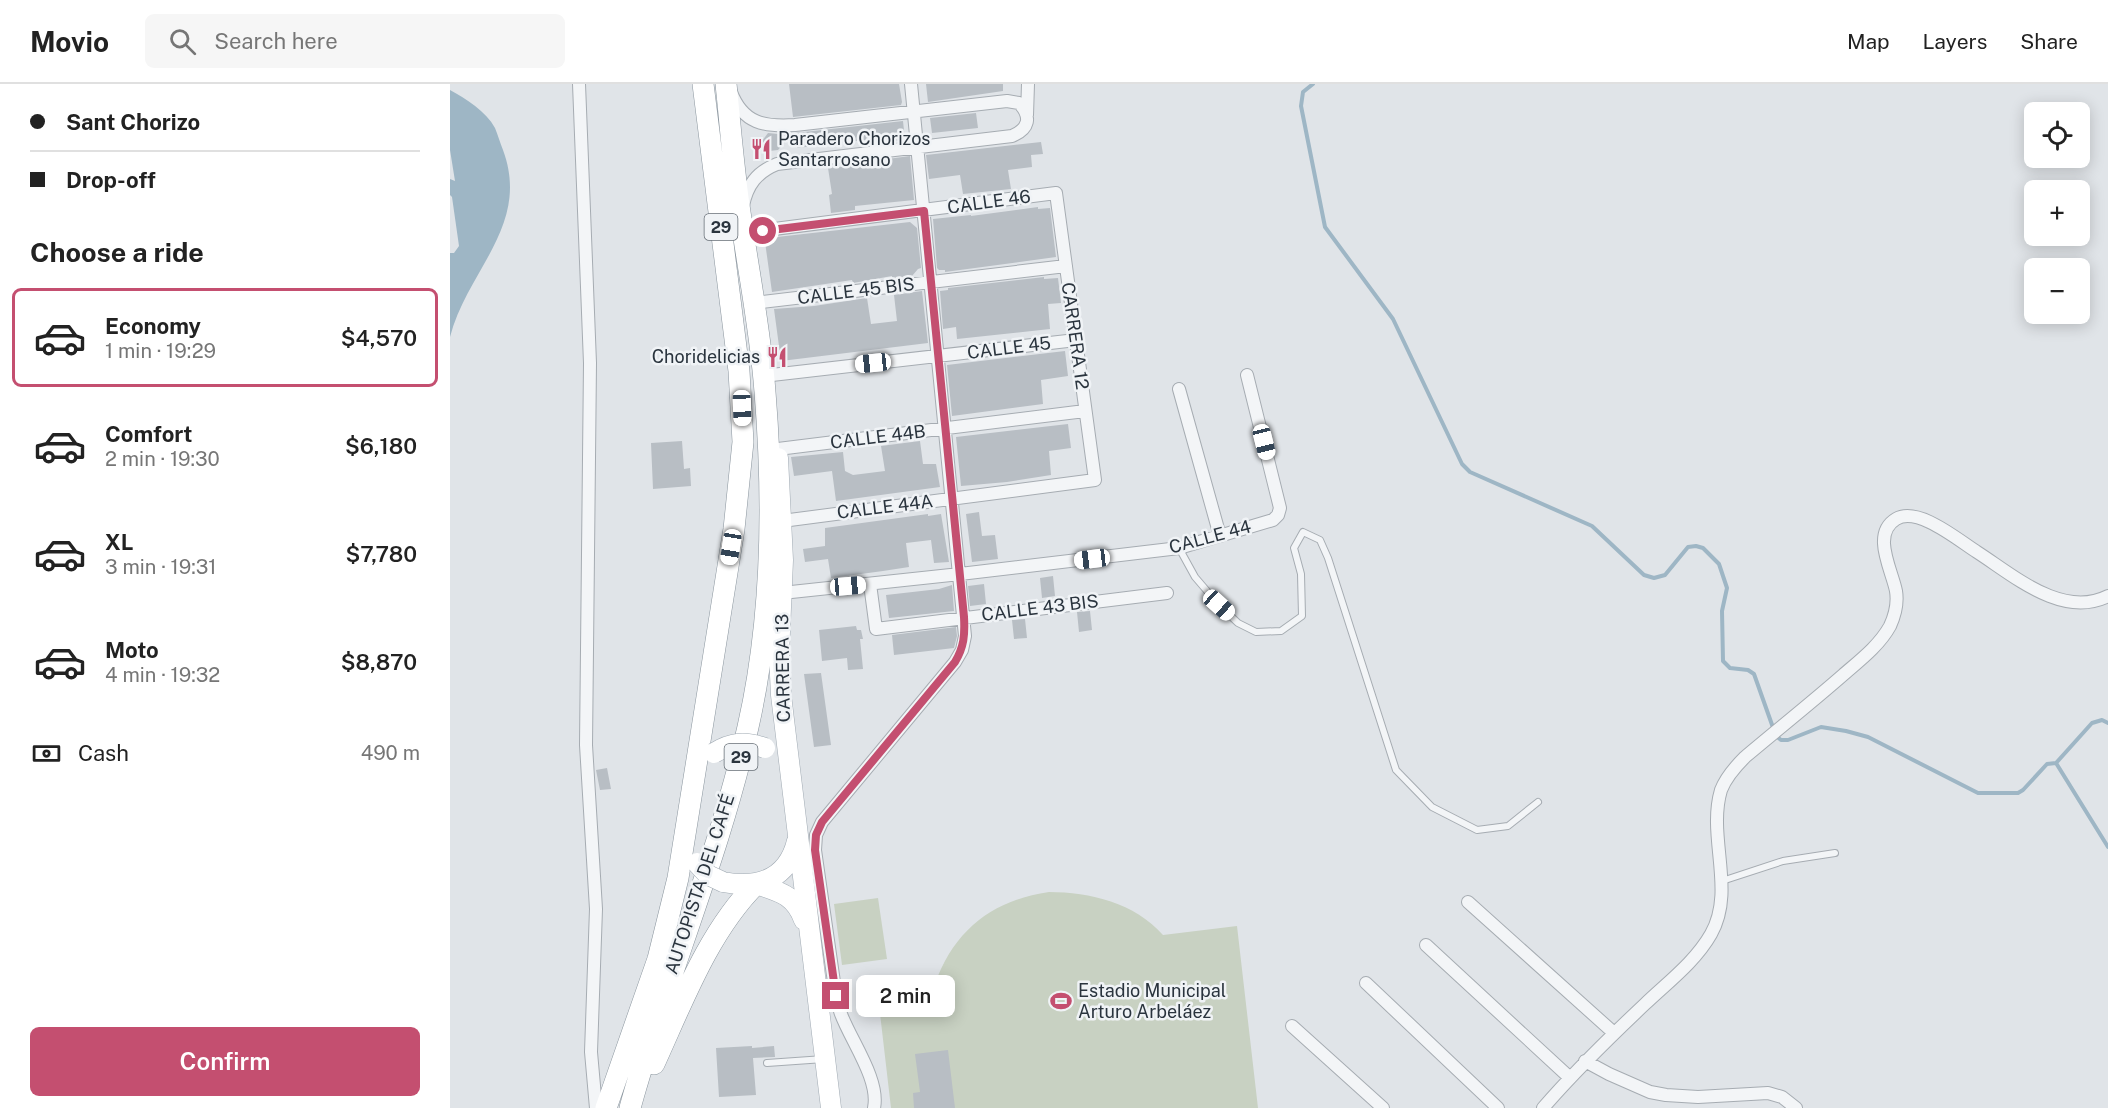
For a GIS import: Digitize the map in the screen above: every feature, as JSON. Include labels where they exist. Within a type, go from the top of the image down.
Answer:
[{"type":"highway","name":"AUTOPISTA DEL CAFÉ","points":[[606,1108],[665,933],[678,879],[734,529],[743,442],[740,370],[704,84]]},
{"type":"highway","name":"AUTOPISTA DEL CAFÉ","points":[[631,1108],[663,996],[713,855],[749,725],[763,636],[770,560],[764,383],[742,228],[727,84]]},
{"type":"highway","points":[[631,1108],[711,945],[731,912],[756,884]]},
{"type":"main road","name":"CARRERA 13","points":[[764,383],[778,449],[782,521],[779,655],[781,695],[831,1108]]},
{"type":"main road","points":[[693,781],[701,765],[714,753],[726,746],[739,743],[765,748],[777,756],[786,766],[791,780]]},
{"type":"main road","points":[[688,815],[688,831],[697,863],[708,875],[723,882],[740,885],[756,884],[769,879],[785,865],[795,849],[798,838]]},
{"type":"main road","name":"CARRERA 13","points":[[756,884],[791,898],[799,908],[812,944]]},
{"type":"street","points":[[579,84],[590,363],[586,744],[596,909],[591,1052],[596,1108]]},
{"type":"street","points":[[727,84],[740,107],[756,122],[765,125],[795,125],[1007,100],[1019,103],[1027,116]]},
{"type":"street","points":[[874,1108],[869,1075],[841,1014],[836,996],[815,850],[816,835],[822,822],[955,662],[962,650],[965,636],[911,84]]},
{"type":"street","points":[[742,228],[743,204],[747,190],[753,180],[768,168],[777,164],[1012,136],[1021,132],[1027,125],[1028,84]]},
{"type":"street","name":"CALLE 46","points":[[742,228],[924,211],[1056,193]]},
{"type":"street","name":"CARRERA 12","points":[[1056,193],[1095,480]]},
{"type":"street","name":"CALLE 45 BIS","points":[[753,303],[1066,266]]},
{"type":"street","name":"CALLE 45","points":[[764,383],[938,356],[1076,340]]},
{"type":"street","name":"CALLE 44","points":[[782,593],[1179,548],[1273,520],[1280,508],[1247,375]]},
{"type":"street","points":[[1179,389],[1220,536]]},
{"type":"street","name":"CALLE 44B","points":[[778,449],[1085,411]]},
{"type":"street","name":"CALLE 44A","points":[[782,521],[1095,480]]},
{"type":"street","points":[[1543,1108],[1585,1061],[1697,955],[1712,933],[1720,909],[1718,812],[1722,790],[1731,771],[1863,657],[1877,644],[1889,627],[1896,612],[1896,592],[1883,539],[1887,528],[1896,519],[1907,516],[1929,522],[2035,589],[2057,599],[2080,603],[2108,596]]},
{"type":"street","name":"CALLE 43 BIS","points":[[870,584],[876,629],[1167,592]]},
{"type":"street","points":[[1468,902],[1614,1033]]},
{"type":"street","points":[[1426,945],[1569,1077]]},
{"type":"street","points":[[1366,983],[1498,1108]]},
{"type":"street","points":[[1292,1026],[1383,1108]]},
{"type":"street","points":[[1585,1061],[1609,1074],[1658,1094],[1698,1097],[1768,1093],[1782,1097],[1796,1108]]},
{"type":"lane","points":[[1179,548],[1195,577],[1238,623],[1256,632],[1281,631],[1302,616],[1301,574],[1294,548],[1303,532],[1320,540],[1328,558],[1396,770],[1432,807],[1477,830],[1508,826],[1538,802]]},
{"type":"lane","points":[[1721,882],[1783,861],[1835,853]]},
{"type":"lane","points":[[767,1063],[825,1059]]},
{"type":"green space","name":"Estadio Municipal Arturo Arbeláez","points":[[1049,892],[1096,897],[1125,907],[1152,924],[1163,935],[1237,926],[1258,1108],[891,1108],[879,1005],[873,996],[871,984],[909,980],[911,986],[935,984],[953,948],[978,921],[993,910],[1010,902]]},
{"type":"green space","points":[[878,898],[887,959],[842,965],[834,904]]},
{"type":"water","points":[[450,90],[475,106],[495,128],[509,177],[509,202],[503,225],[458,313],[450,337],[450,253],[454,253],[459,246],[450,195],[450,179],[455,181],[450,150]]},
{"type":"building","points":[[789,84],[899,84],[902,102],[901,105],[793,117]]},
{"type":"building","points":[[926,84],[1003,84],[1003,91],[928,102]]},
{"type":"building","points":[[976,113],[978,128],[932,133],[930,118]]},
{"type":"building","points":[[903,121],[905,140],[883,143],[882,138],[797,148],[795,133]]},
{"type":"building","points":[[768,133],[778,134],[787,140],[778,150],[769,151],[764,147],[762,141]]},
{"type":"building","points":[[1041,142],[1043,154],[1031,155],[1032,167],[1008,170],[1011,189],[963,194],[960,175],[929,179],[926,155]]},
{"type":"building","points":[[910,156],[914,200],[855,206],[855,210],[831,213],[829,195],[832,194],[828,168]]},
{"type":"building","points":[[1038,207],[1038,209],[1050,208],[1056,257],[945,272],[937,268],[933,219]]},
{"type":"building","points":[[910,222],[917,228],[921,268],[912,276],[892,278],[892,276],[853,283],[852,280],[772,292],[765,242],[768,238]]},
{"type":"building","points":[[1044,277],[1044,279],[1058,278],[1061,303],[1048,304],[1050,329],[957,339],[956,327],[943,329],[940,291],[948,290],[948,288]]},
{"type":"building","points":[[922,291],[928,343],[781,361],[774,309],[867,298],[871,324],[897,321],[894,295]]},
{"type":"building","points":[[1065,351],[1068,376],[1041,380],[1043,404],[952,416],[947,365]]},
{"type":"building","points":[[1068,424],[1071,448],[1049,451],[1051,475],[961,486],[956,437]]},
{"type":"building","points":[[682,441],[684,469],[690,468],[691,486],[653,489],[651,443]]},
{"type":"building","points":[[920,441],[923,464],[936,464],[940,487],[836,501],[832,471],[794,476],[791,457],[843,452],[845,471],[853,475],[885,471],[881,446]]},
{"type":"building","points":[[979,512],[982,536],[995,535],[998,559],[972,562],[966,514]]},
{"type":"building","points":[[928,514],[928,516],[941,514],[949,562],[934,563],[931,540],[906,543],[909,567],[831,578],[828,559],[805,562],[803,549],[825,546],[825,528]]},
{"type":"building","points":[[1053,576],[1055,596],[1042,598],[1040,578]]},
{"type":"building","points":[[984,584],[986,604],[970,606],[968,586]]},
{"type":"building","points":[[952,585],[954,611],[889,618],[886,595],[939,589]]},
{"type":"building","points":[[1090,611],[1092,630],[1079,632],[1077,612]]},
{"type":"building","points":[[1025,619],[1027,638],[1014,639],[1012,620]]},
{"type":"building","points":[[856,626],[857,630],[861,630],[863,639],[860,639],[863,669],[848,670],[847,658],[822,661],[819,630]]},
{"type":"building","points":[[956,627],[957,636],[954,648],[894,655],[892,635]]},
{"type":"building","points":[[821,673],[831,745],[814,747],[804,674]]},
{"type":"building","points":[[607,768],[611,789],[600,790],[596,770]]},
{"type":"building","points":[[752,1046],[752,1048],[774,1046],[775,1057],[753,1058],[756,1095],[719,1097],[716,1048]]},
{"type":"building","points":[[948,1050],[955,1108],[914,1108],[913,1093],[920,1092],[915,1054]]},
{"type":"waterway","points":[[1313,84],[1303,92],[1301,106],[1325,227],[1393,319],[1462,464],[1470,472],[1592,526],[1644,575],[1654,578],[1665,575],[1688,547],[1703,548],[1719,564],[1727,588],[1722,611],[1723,661],[1730,668],[1748,670],[1754,674],[1776,736],[1781,740],[1788,740],[1821,727],[1846,731],[1868,737],[1978,793],[2018,793],[2047,764],[2056,763],[2108,847]]},
{"type":"waterway","points":[[2056,763],[2092,723],[2102,720],[2108,723]]},
{"type":"place","name":"Paradero Chorizos Santarrosano","points":[[761,149]]},
{"type":"place","name":"Choridelicias","points":[[777,357]]},
{"type":"place","name":"Estadio Municipal Arturo Arbeláez","points":[[1061,1001]]},
{"type":"route","points":[[763,231],[924,211],[964,617],[965,636],[962,650],[955,662],[822,822],[816,835],[815,850],[836,996]]}]
